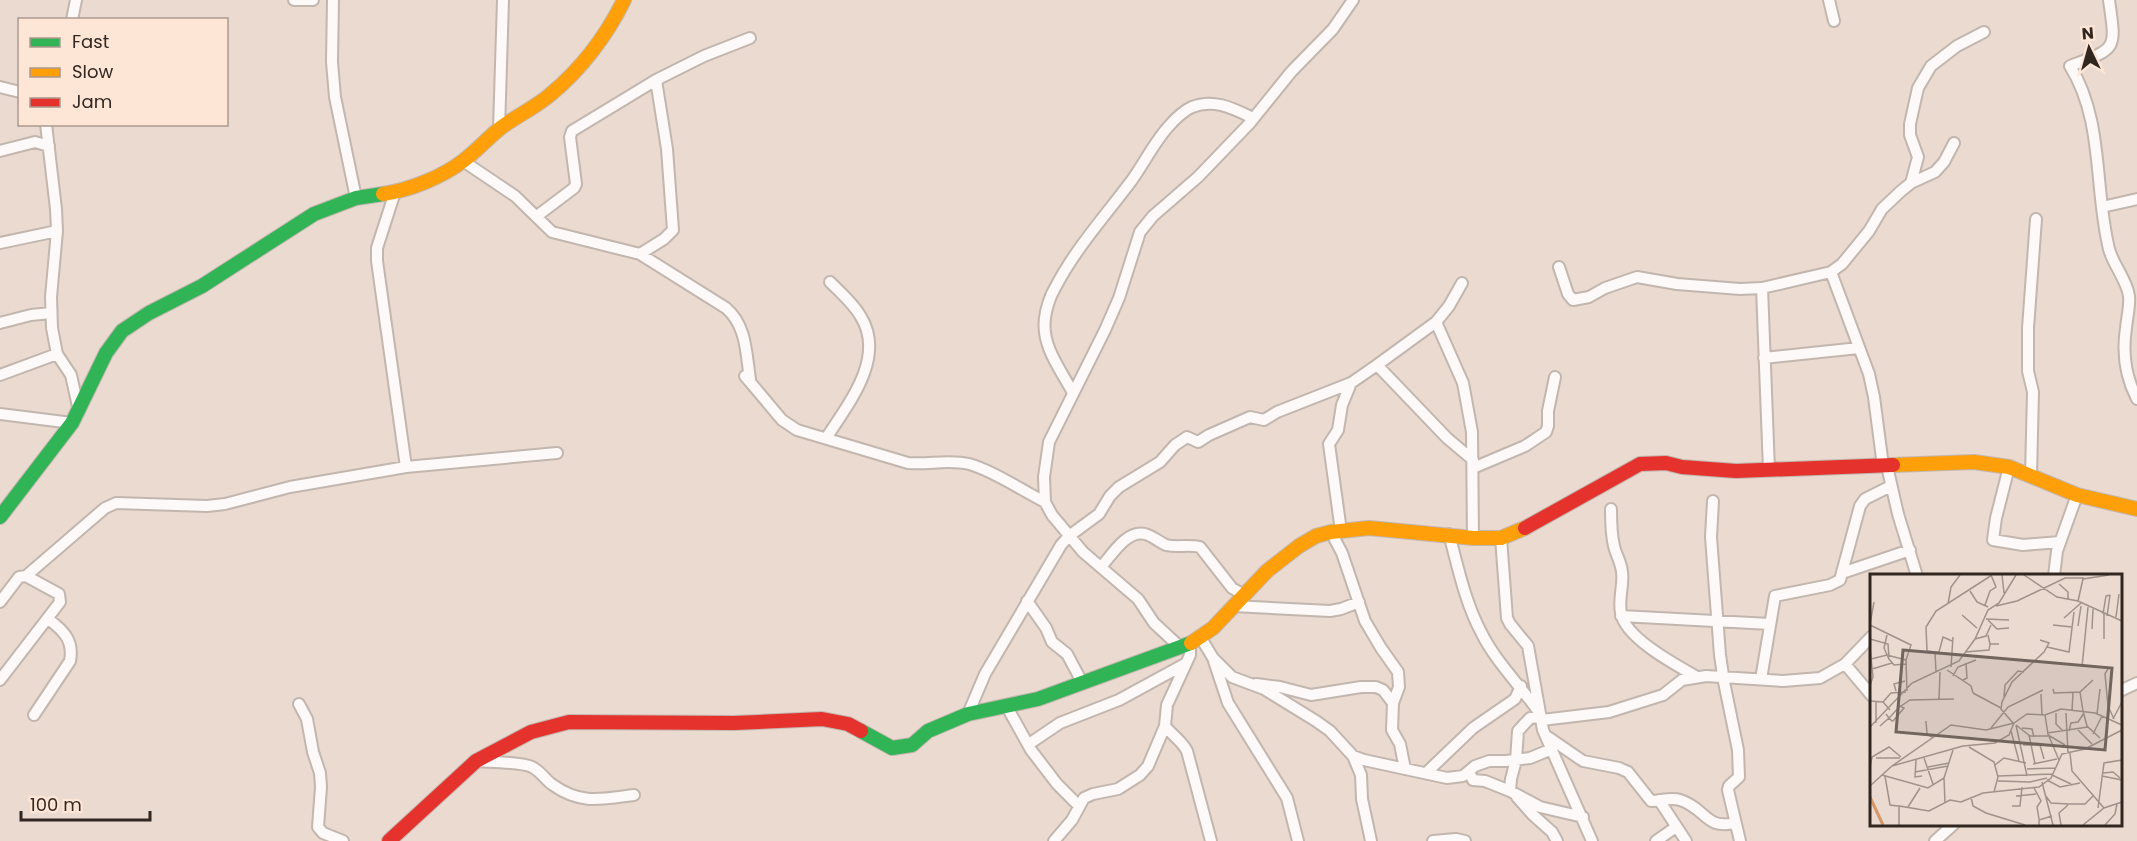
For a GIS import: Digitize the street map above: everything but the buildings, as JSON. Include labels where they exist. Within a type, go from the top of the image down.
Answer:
[{"type":"street","points":[[72,18],[76,0]]},
{"type":"street","points":[[294,0],[313,0]]},
{"type":"street","points":[[333,0],[332,62],[335,97],[356,198]]},
{"type":"street","points":[[499,129],[503,0]]},
{"type":"street","points":[[0,517],[75,417],[106,353],[122,331],[149,313],[202,286],[314,214],[356,198],[395,192],[443,174],[463,161],[499,129],[551,94],[579,66],[612,24],[624,0]]},
{"type":"street","points":[[1353,0],[1333,29],[1291,72],[1253,118],[1198,177],[1153,216],[1140,232],[1119,298],[1050,442],[1044,477],[1045,502],[1052,515],[1083,552],[1138,599],[1155,623],[1213,658],[1232,677],[1264,689],[1316,721],[1330,731],[1353,756],[1361,775],[1362,799],[1371,841]]},
{"type":"street","points":[[1829,0],[1834,21]]},
{"type":"street","points":[[2109,0],[2114,41],[2109,49],[2070,66],[2081,84],[2090,116],[2110,252],[2128,294],[2132,321],[2123,355],[2130,384],[2136,395]]},
{"type":"street","points":[[1911,183],[1918,157],[1910,135],[1910,124],[1918,88],[1931,66],[1957,46],[1984,32]]},
{"type":"street","points":[[537,216],[574,188],[576,184],[570,137],[572,131],[656,80],[704,56],[750,38]]},
{"type":"street","points":[[640,254],[664,239],[673,230],[667,149],[656,80]]},
{"type":"street","points":[[0,87],[18,92]]},
{"type":"street","points":[[1073,393],[1046,343],[1044,330],[1045,316],[1053,290],[1067,267],[1167,128],[1185,110],[1195,105],[1216,104],[1253,118]]},
{"type":"street","points":[[46,126],[57,231],[51,313],[57,354],[71,375],[75,417]]},
{"type":"street","points":[[0,151],[35,142],[49,146]]},
{"type":"street","points":[[1559,267],[1568,294],[1574,300],[1589,297],[1605,288],[1644,277],[1677,284],[1740,289],[1762,288],[1831,272],[1842,264],[1858,246],[1882,209],[1911,183],[1935,172],[1944,162],[1954,143]]},
{"type":"street","points":[[463,161],[515,196],[547,228],[557,234],[640,254],[733,314],[743,333],[746,376],[782,420],[797,430],[827,437],[908,464],[925,465],[946,462],[969,464],[1045,502]]},
{"type":"street","points":[[395,192],[377,248],[377,261],[406,467]]},
{"type":"street","points":[[2102,207],[2137,200]]},
{"type":"street","points":[[2031,475],[2033,392],[2028,371],[2028,328],[2036,219]]},
{"type":"street","points":[[0,243],[57,231]]},
{"type":"street","points":[[1831,272],[1869,374],[1885,466],[1916,574]]},
{"type":"street","points":[[827,437],[867,368],[869,343],[863,319],[830,282]]},
{"type":"street","points":[[968,714],[985,674],[1038,584],[1050,559],[1069,536],[1099,514],[1110,496],[1119,487],[1160,462],[1175,445],[1187,437],[1198,442],[1250,417],[1264,420],[1277,412],[1351,383],[1436,322],[1449,306],[1462,283]]},
{"type":"street","points":[[1762,288],[1769,470]]},
{"type":"street","points":[[0,323],[31,315],[51,313]]},
{"type":"street","points":[[1436,322],[1454,359],[1462,383],[1472,432],[1473,538]]},
{"type":"street","points":[[1764,358],[1859,348]]},
{"type":"street","points":[[0,375],[57,354]]},
{"type":"street","points":[[1377,365],[1473,464]]},
{"type":"street","points":[[1473,464],[1525,446],[1546,432],[1555,377]]},
{"type":"street","points":[[1351,383],[1342,405],[1338,430],[1329,444],[1336,532],[1341,553],[1370,630],[1398,672],[1399,687],[1393,703],[1392,730],[1400,744],[1405,769]]},
{"type":"street","points":[[0,414],[75,417]]},
{"type":"street","points":[[0,602],[19,577],[26,576],[105,508],[116,503],[190,506],[225,504],[290,487],[406,467],[557,453]]},
{"type":"street","points":[[389,841],[476,761],[531,732],[569,722],[734,723],[822,719],[848,724],[895,748],[912,745],[928,731],[968,714],[1038,699],[1191,643],[1213,628],[1268,571],[1299,546],[1316,536],[1336,532],[1386,529],[1473,538],[1501,538],[1549,516],[1640,464],[1666,463],[1737,471],[1974,462],[2009,467],[2076,495],[2137,508]]},
{"type":"street","points":[[2009,467],[1993,540],[2023,545],[2060,542]]},
{"type":"street","points":[[1761,680],[1775,596],[1840,580],[1854,520],[1860,506],[1865,499],[1890,486]]},
{"type":"street","points":[[2054,574],[2060,542],[2076,495]]},
{"type":"street","points":[[1713,501],[1711,537],[1723,676],[1740,761],[1739,777],[1728,789],[1740,841]]},
{"type":"street","points":[[1611,509],[1611,531],[1622,570],[1621,616],[1644,643],[1696,677]]},
{"type":"street","points":[[1101,567],[1130,535],[1143,533],[1167,545],[1200,547],[1232,588],[1244,595]]},
{"type":"street","points":[[1449,534],[1473,617],[1493,652],[1521,686],[1541,716]]},
{"type":"street","points":[[1501,538],[1507,618],[1528,646],[1545,735],[1592,841]]},
{"type":"street","points":[[1842,573],[1910,550]]},
{"type":"street","points":[[0,680],[60,602],[59,594],[26,576]]},
{"type":"street","points":[[1027,601],[1046,628],[1052,642],[1068,655],[1082,682]]},
{"type":"street","points":[[1233,606],[1330,611],[1359,602]]},
{"type":"street","points":[[1621,616],[1770,624]]},
{"type":"street","points":[[34,716],[71,656],[66,633],[48,619]]},
{"type":"street","points":[[1557,841],[1552,832],[1511,792],[1518,731],[1530,718],[1609,712],[1663,695],[1682,680],[1696,677],[1723,676],[1790,681],[1817,679],[1845,664],[1870,638]]},
{"type":"street","points":[[1053,841],[1072,820],[1081,801],[1088,796],[1114,790],[1140,775],[1148,766],[1165,726],[1167,705],[1191,650],[1191,643]]},
{"type":"street","points":[[1213,658],[1228,703],[1287,798],[1298,841]]},
{"type":"street","points":[[1029,744],[1060,723],[1119,700],[1185,664]]},
{"type":"street","points":[[1845,664],[1870,694]]},
{"type":"street","points":[[2122,690],[2137,683]]},
{"type":"street","points":[[1250,684],[1272,685],[1317,696],[1336,690],[1370,686],[1383,690],[1393,703]]},
{"type":"street","points":[[1426,773],[1473,728],[1515,699],[1521,686]]},
{"type":"street","points":[[299,704],[307,719],[313,752],[320,773],[318,827],[322,833],[343,841]]},
{"type":"street","points":[[1007,706],[1029,744],[1057,784],[1079,806]]},
{"type":"street","points":[[1165,726],[1187,751],[1211,841]]},
{"type":"street","points":[[1545,735],[1583,761],[1628,772],[1649,800],[1679,799],[1698,808],[1720,826],[1735,823]]},
{"type":"street","points":[[1353,756],[1447,778],[1463,776],[1475,766],[1489,761],[1530,758],[1552,749]]},
{"type":"street","points":[[476,761],[530,766],[543,773],[552,784],[580,799],[594,800],[634,795]]},
{"type":"street","points":[[1469,772],[1473,780],[1490,783],[1540,807],[1582,818]]},
{"type":"street","points":[[1659,800],[1686,841]]},
{"type":"street","points":[[1935,841],[1953,826]]},
{"type":"street","points":[[1656,841],[1676,827]]},
{"type":"street","points":[[1433,841],[1456,839],[1465,841]]},
{"type":"traffic: fast","points":[[0,517],[72,423],[106,353],[122,331],[149,313],[202,286],[314,214],[356,198],[383,194]]},
{"type":"traffic: fast","points":[[861,731],[892,748],[912,745],[928,731],[968,714],[1038,699],[1191,643]]},
{"type":"traffic: slow","points":[[383,194],[415,186],[455,167],[504,125],[545,99],[573,74],[592,51],[610,26],[624,0]]},
{"type":"traffic: slow","points":[[1893,465],[1974,462],[2009,467],[2077,495],[2137,509]]},
{"type":"traffic: slow","points":[[1191,643],[1213,628],[1267,571],[1316,536],[1369,528],[1473,538],[1501,538],[1525,528]]},
{"type":"traffic: jam","points":[[1525,528],[1640,464],[1666,463],[1682,467],[1736,471],[1893,465]]},
{"type":"traffic: jam","points":[[389,841],[476,761],[531,732],[569,722],[734,723],[822,719],[848,724],[861,731]]}]
